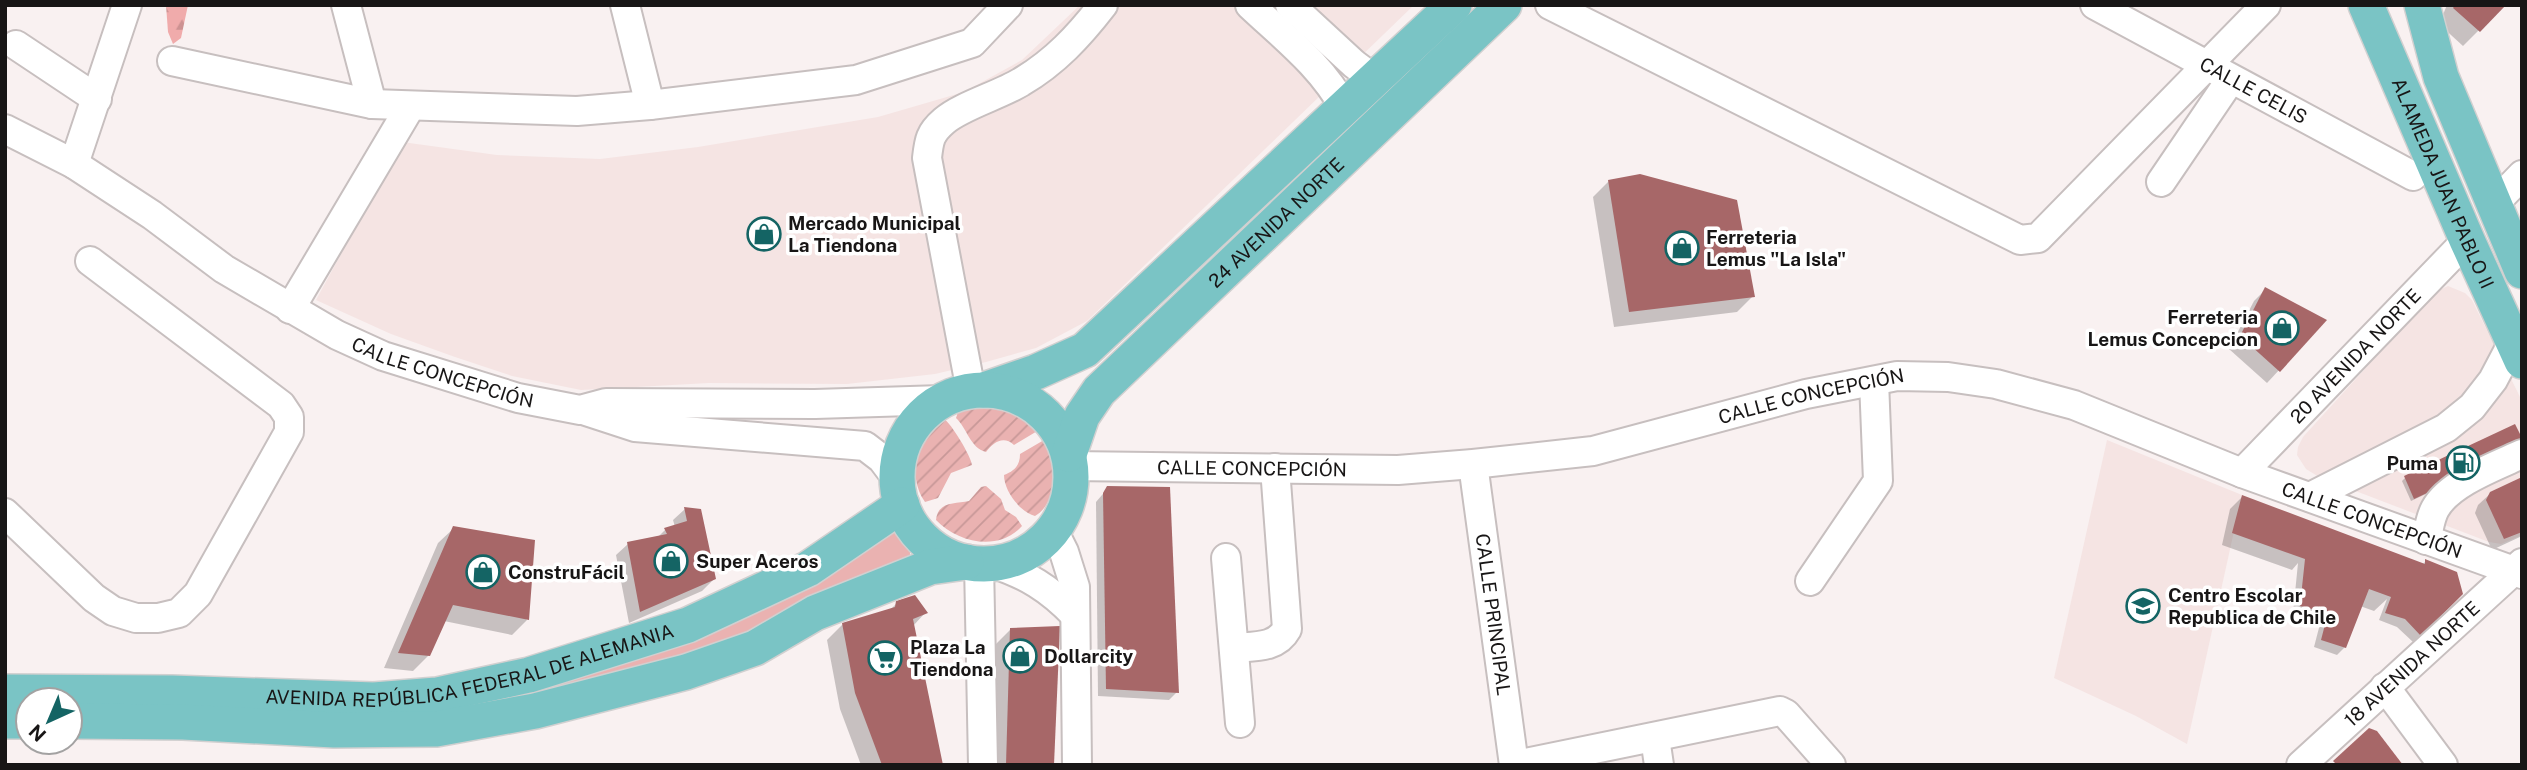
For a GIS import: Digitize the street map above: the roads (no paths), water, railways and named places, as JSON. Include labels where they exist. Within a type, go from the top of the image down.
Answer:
[{"type":"main road","name":"24 AVENIDA NORTE","points":[[965,394],[1036,372],[1085,350],[1454,5]]},
{"type":"main road","name":"24 AVENIDA NORTE","points":[[1069,460],[1082,416],[1099,391],[1504,5]]},
{"type":"main road","name":"ALAMEDA JUAN PABLO II","points":[[2365,5],[2467,240],[2519,342]]},
{"type":"main road","points":[[2386,5],[2519,342]]},
{"type":"main road","name":"ALAMEDA JUAN PABLO II","points":[[2422,5],[2441,77],[2522,271]]},
{"type":"main road","points":[[965,394],[1009,394],[1033,406],[1052,424],[1069,460],[1068,496],[1053,530],[1026,553],[979,563],[951,557],[926,542],[908,519],[899,492],[900,453],[911,429],[929,409],[965,394]]},
{"type":"main road","name":"AVENIDA REPÚBLICA FEDERAL DE ALEMANIA","points":[[5,692],[373,700],[437,695],[528,675],[688,625],[808,569],[899,492]]},
{"type":"main road","name":"AVENIDA REPÚBLICA FEDERAL DE ALEMANIA","points":[[84,721],[183,722],[334,730],[436,729],[535,712],[686,672],[755,648],[815,613],[930,566],[979,563]]},
{"type":"street","points":[[74,164],[127,5]]},
{"type":"street","points":[[346,5],[372,104]]},
{"type":"street","points":[[625,5],[650,105]]},
{"type":"street","points":[[172,61],[372,104],[577,111],[856,80],[972,43],[1008,5]]},
{"type":"street","points":[[965,394],[927,158],[929,137],[945,120],[1021,83],[1047,64],[1076,39],[1103,5]]},
{"type":"street","points":[[1250,5],[1333,86],[1345,109]]},
{"type":"street","points":[[1290,5],[1374,79]]},
{"type":"street","points":[[1550,5],[2020,240],[2038,238],[2220,73]]},
{"type":"street","name":"CALLE CELIS","points":[[2095,5],[2413,176]]},
{"type":"street","points":[[2161,182],[2220,73],[2266,5]]},
{"type":"street","points":[[16,45],[97,99]]},
{"type":"street","points":[[290,309],[410,107]]},
{"type":"street","name":"CALLE CONCEPCIÓN","points":[[5,129],[74,164],[152,215],[224,269],[337,335],[396,360],[518,398],[580,410],[606,403],[815,404],[965,394]]},
{"type":"street","points":[[2493,205],[2522,175]]},
{"type":"street","name":"20 AVENIDA NORTE","points":[[2242,473],[2467,240]]},
{"type":"street","points":[[5,513],[94,598],[113,611],[136,618],[158,618],[179,613],[198,594],[289,432],[289,417],[281,405],[90,261]]},
{"type":"street","points":[[2310,498],[2446,428],[2472,407],[2519,342]]},
{"type":"street","name":"CALLE CONCEPCIÓN","points":[[1069,460],[1398,470],[1473,464],[1592,451],[1806,394],[1897,376],[1948,377],[1996,384],[2074,405],[2242,473],[2426,540],[2519,570]]},
{"type":"street","points":[[1810,581],[1878,481],[1874,381]]},
{"type":"street","points":[[580,410],[635,426],[864,446],[882,459],[899,492]]},
{"type":"street","points":[[2426,540],[2434,511],[2445,495],[2522,454]]},
{"type":"street","name":"CALLE PRINCIPAL","points":[[1473,464],[1515,765]]},
{"type":"street","points":[[1234,648],[1268,645],[1276,642],[1287,629],[1275,468]]},
{"type":"street","points":[[1053,530],[1064,552],[1074,587],[1077,765]]},
{"type":"street","points":[[1226,558],[1240,723]]},
{"type":"street","points":[[983,765],[979,563],[1021,573],[1039,583],[1075,615]]},
{"type":"street","name":"18 AVENIDA NORTE","points":[[2301,765],[2385,687],[2519,570]]},
{"type":"street","points":[[2385,687],[2444,765]]},
{"type":"street","points":[[1515,765],[1657,752],[1780,711],[1787,714],[1831,765]]},
{"type":"place","name":"Mercado Municipal La Tiendona","points":[[764,234]]},
{"type":"place","name":"Ferreteria Lemus \"La Isla\"","points":[[1682,248]]},
{"type":"place","name":"Ferreteria Lemus Concepcion","points":[[2282,328]]},
{"type":"place","name":"Puma","points":[[2463,463]]},
{"type":"place","name":"Super Aceros","points":[[671,561]]},
{"type":"place","name":"ConstruFácil","points":[[483,572]]},
{"type":"place","name":"Centro Escolar Republica de Chile","points":[[2143,606]]},
{"type":"place","name":"Dollarcity","points":[[1020,656]]},
{"type":"place","name":"Plaza La Tiendona","points":[[885,658]]}]
